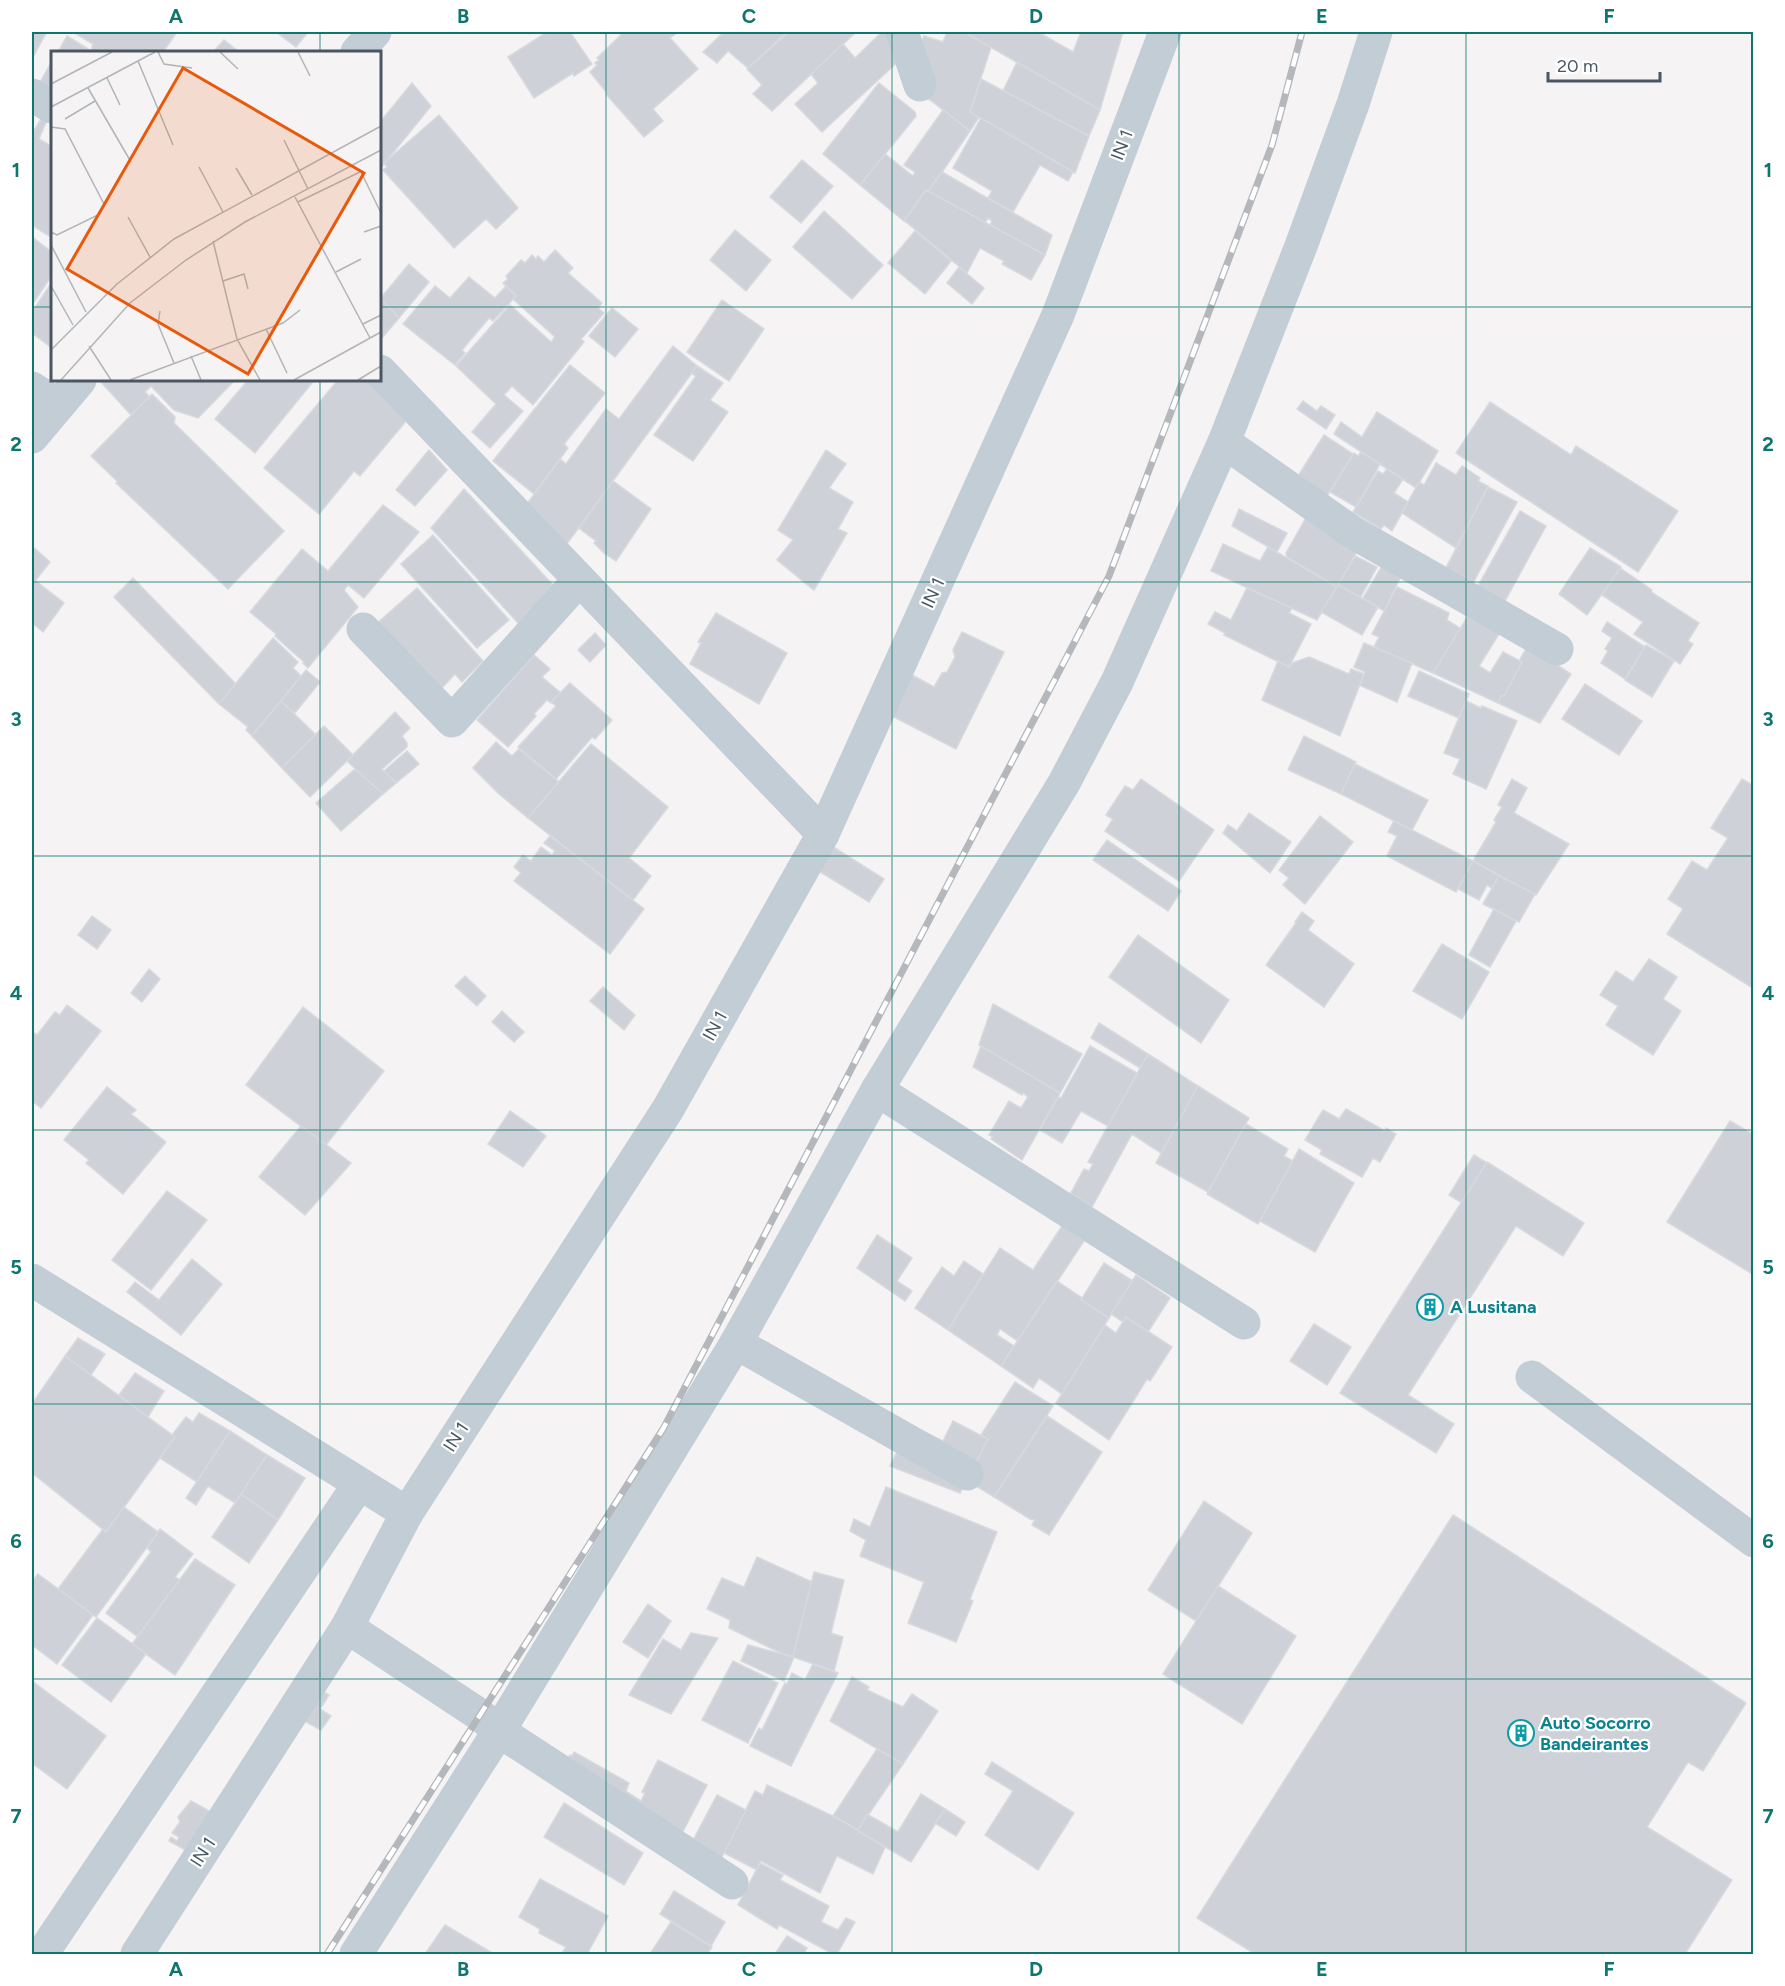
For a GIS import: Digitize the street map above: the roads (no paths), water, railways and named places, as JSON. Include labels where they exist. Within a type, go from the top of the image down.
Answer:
[{"type":"street","points":[[358,51],[375,32]]},
{"type":"street","points":[[902,32],[920,85]]},
{"type":"street","name":"IN 1","points":[[137,1954],[347,1627],[407,1513],[668,1109],[823,834],[1058,315],[1165,32]]},
{"type":"street","points":[[356,1954],[499,1731],[736,1343],[877,1090],[1064,783],[1117,682],[1224,442],[1301,246],[1353,104],[1376,32]]},
{"type":"street","points":[[32,95],[51,106]]},
{"type":"street","points":[[381,371],[823,834]]},
{"type":"street","points":[[32,437],[45,397],[78,381]]},
{"type":"street","points":[[1224,442],[1352,532],[1557,649]]},
{"type":"street","points":[[363,629],[452,722],[579,580]]},
{"type":"street","points":[[877,1090],[1244,1323]]},
{"type":"street","points":[[32,1280],[407,1513]]},
{"type":"street","points":[[736,1343],[967,1474]]},
{"type":"street","points":[[1532,1377],[1754,1541]]},
{"type":"street","points":[[42,1954],[359,1484]]},
{"type":"street","points":[[347,1627],[480,1715],[499,1731],[732,1883]]},
{"type":"railway","points":[[327,1954],[663,1429],[1109,576],[1272,145],[1302,32]]},
{"type":"place","name":"A Lusitana","points":[[1430,1307]]},
{"type":"place","name":"Auto Socorro Bandeirantes","points":[[1521,1733]]}]
